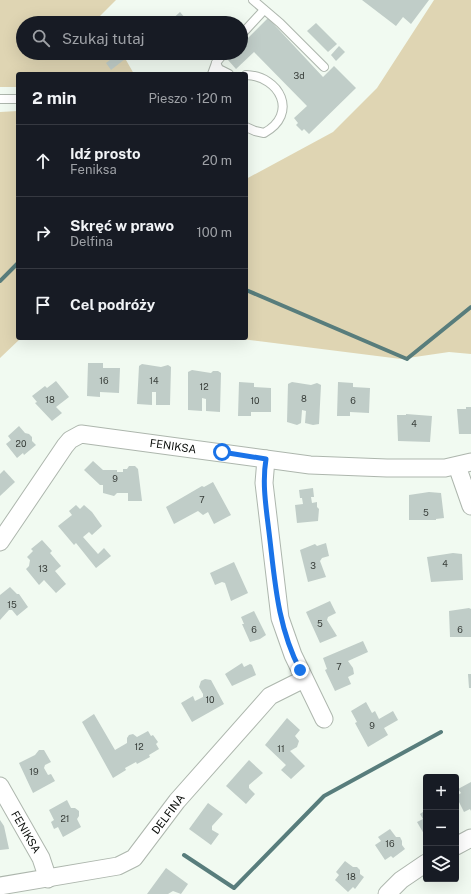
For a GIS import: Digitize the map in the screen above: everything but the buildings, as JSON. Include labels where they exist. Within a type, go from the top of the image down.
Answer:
[{"type":"street","name":"FENIKSA","points":[[0,542],[65,446],[70,440],[81,434],[329,466],[445,468],[464,464]]},
{"type":"street","points":[[266,459],[264,483],[278,606],[286,639],[324,719]]},
{"type":"street","points":[[464,464],[471,506]]},
{"type":"street","name":"DELFINA","points":[[0,886],[118,866],[130,862],[182,796],[270,696],[304,679]]},
{"type":"street","name":"FENIKSA","points":[[0,786],[41,858],[48,878]]},
{"type":"street","points":[[459,844],[471,838]]},
{"type":"street","points":[[387,894],[401,880],[423,865]]},
{"type":"lane","points":[[253,0],[280,23],[324,67]]},
{"type":"lane","points":[[248,27],[264,10]]},
{"type":"lane","points":[[213,70],[219,60]]},
{"type":"lane","points":[[213,70],[219,69],[225,72]]},
{"type":"lane","points":[[248,75],[262,77],[270,83],[277,92],[284,107],[282,116],[278,123],[264,133],[248,128]]},
{"type":"lane","points":[[0,99],[16,100]]},
{"type":"shaded area","points":[[0,0],[116,0],[100,16],[16,16],[16,60],[126,60],[133,72],[16,72],[16,87],[0,87]]},
{"type":"shaded area","points":[[434,0],[471,0],[471,354],[449,352],[401,359],[248,340],[248,178],[333,132],[377,88]]},
{"type":"shaded area","points":[[16,111],[16,340],[19,340],[0,358],[0,112]]},
{"type":"waterway","points":[[0,281],[16,265]]},
{"type":"waterway","points":[[248,291],[407,359]]},
{"type":"waterway","points":[[408,358],[471,307]]},
{"type":"waterway","points":[[184,855],[234,888],[324,796],[441,732]]},
{"type":"route","points":[[222,452],[266,459],[264,468],[264,483],[278,606],[285,634],[300,670]]}]
